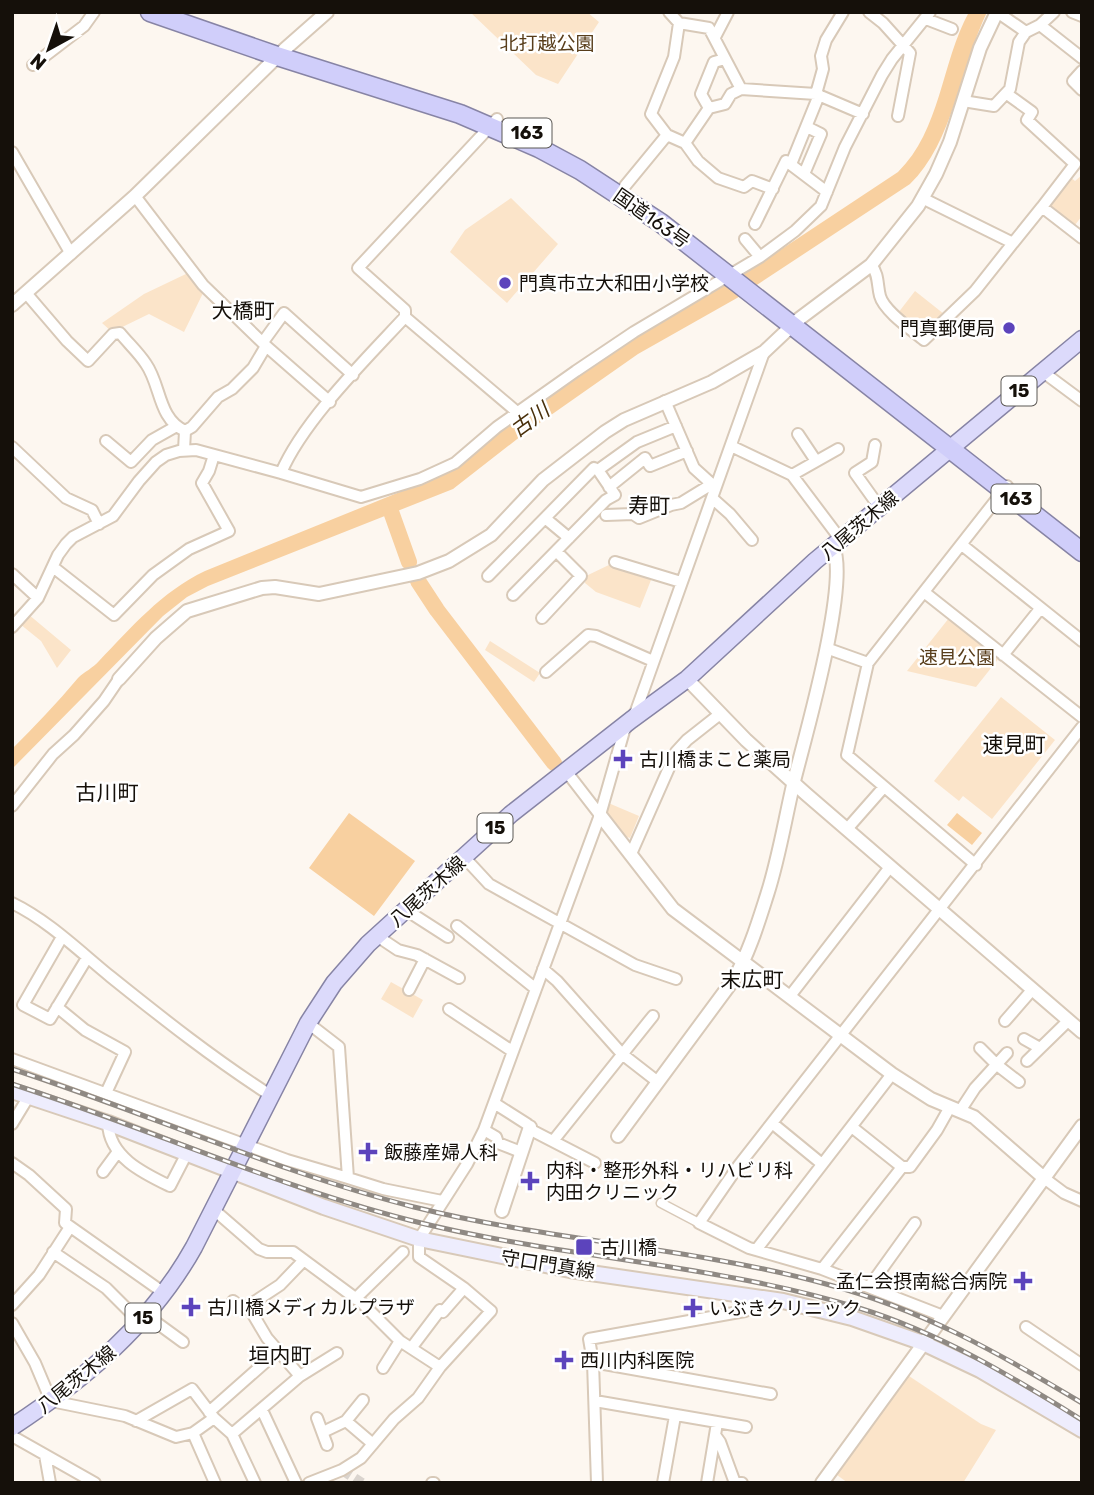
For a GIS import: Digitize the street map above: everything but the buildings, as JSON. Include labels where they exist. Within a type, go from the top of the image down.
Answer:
[{"type":"highway","name":"国道163号","points":[[150,12],[281,52],[494,123],[583,160],[667,214],[735,274],[952,445],[1082,541]]},
{"type":"highway","name":"国道163号","points":[[180,12],[281,52]]},
{"type":"highway","name":"国道163号","points":[[494,123],[626,198],[735,274]]},
{"type":"highway","name":"国道163号","points":[[1006,486],[1082,552]]},
{"type":"main road","name":"八尾茨木線","points":[[12,1427],[97,1366],[164,1293],[184,1266],[308,1023],[334,983],[377,936],[511,814],[687,680],[837,543],[1082,339]]},
{"type":"main road","name":"守口門真線","points":[[12,1091],[108,1123],[230,1173],[419,1239],[570,1270],[783,1301],[852,1318],[923,1343],[980,1370],[1080,1424]]},
{"type":"street","points":[[33,65],[84,26],[94,12]]},
{"type":"street","points":[[12,305],[135,196],[281,52],[327,12]]},
{"type":"street","points":[[669,12],[679,23],[709,28],[741,89]]},
{"type":"street","points":[[715,37],[728,12]]},
{"type":"street","points":[[791,164],[817,95],[823,69],[821,56],[844,12]]},
{"type":"street","points":[[869,12],[905,45],[910,53],[898,116]]},
{"type":"street","points":[[312,1482],[342,1470],[361,1458],[394,1419],[418,1398],[440,1367],[491,1311],[464,1288],[419,1257],[419,1239],[467,1164],[484,1130],[600,815],[621,740],[636,711],[764,352],[791,318],[871,264],[922,198],[950,142],[981,48],[997,12],[1026,32]]},
{"type":"street","points":[[963,101],[994,106],[1007,94],[1019,42],[1026,32],[1040,26],[1054,12]]},
{"type":"street","points":[[1074,13],[1082,16]]},
{"type":"street","points":[[12,628],[38,598],[58,555],[73,537],[113,516],[156,463],[166,455],[196,450],[281,472],[361,497],[446,469],[517,412],[634,332],[735,274],[781,244],[821,206],[845,147],[892,59],[928,15],[952,29]]},
{"type":"street","points":[[679,23],[674,57],[651,114],[667,135],[685,143],[698,161],[718,178],[744,187],[752,181],[773,189]]},
{"type":"street","points":[[1040,26],[1082,58]]},
{"type":"street","points":[[709,108],[701,94],[714,62],[724,59]]},
{"type":"street","points":[[1082,71],[1073,81],[1082,90]]},
{"type":"street","points":[[685,143],[709,108],[725,104],[730,94],[741,89],[817,95],[863,114]]},
{"type":"street","points":[[871,264],[877,276],[880,299],[898,319],[924,340],[975,291],[1075,164],[1027,120],[1032,112],[1007,94]]},
{"type":"street","points":[[281,472],[291,450],[405,317],[405,310],[358,268],[494,123]]},
{"type":"street","points":[[804,174],[821,134],[807,127]]},
{"type":"street","points":[[625,186],[667,135]]},
{"type":"street","points":[[12,152],[71,254]]},
{"type":"street","points":[[755,224],[786,161],[827,192]]},
{"type":"street","points":[[135,196],[204,285],[330,402]]},
{"type":"street","points":[[922,198],[1013,243]]},
{"type":"street","points":[[1042,207],[1082,238]]},
{"type":"street","points":[[746,239],[760,257]]},
{"type":"street","points":[[26,293],[88,361],[113,334],[120,333],[148,365],[161,404],[180,429],[184,450]]},
{"type":"street","points":[[106,441],[131,462],[152,440],[192,427],[218,397],[232,389],[253,368],[284,313],[353,375]]},
{"type":"street","points":[[405,317],[517,412]]},
{"type":"street","points":[[12,806],[53,754],[104,701],[119,679],[156,638],[187,611],[262,588],[275,587],[319,594],[418,573],[449,561],[496,531],[543,480],[585,446],[624,420],[712,382],[764,352]]},
{"type":"street","points":[[1043,372],[1082,401]]},
{"type":"street","points":[[665,401],[694,468],[752,540]]},
{"type":"street","points":[[488,576],[594,468],[598,470],[637,442],[676,426]]},
{"type":"street","points":[[798,434],[816,461]]},
{"type":"street","points":[[875,445],[872,462],[855,472],[880,508]]},
{"type":"street","points":[[618,1136],[734,979],[743,962],[768,893],[826,648],[837,575],[837,543],[792,475],[731,446]]},
{"type":"street","points":[[12,447],[66,498],[92,510],[99,524]]},
{"type":"street","points":[[792,475],[838,449]]},
{"type":"street","points":[[609,487],[645,458],[650,466],[687,450]]},
{"type":"street","points":[[53,567],[114,615],[153,575],[189,549],[229,531],[202,483],[214,455]]},
{"type":"street","points":[[513,595],[606,500],[615,495],[598,470]]},
{"type":"street","points":[[976,865],[847,755],[869,663],[1006,486]]},
{"type":"street","points":[[606,515],[633,514],[639,518],[713,490]]},
{"type":"street","points":[[545,518],[569,538]]},
{"type":"street","points":[[962,545],[1082,641]]},
{"type":"street","points":[[542,618],[581,576],[557,552]]},
{"type":"street","points":[[615,562],[681,582]]},
{"type":"street","points":[[12,574],[38,598]]},
{"type":"street","points":[[924,592],[1082,717]]},
{"type":"street","points":[[1003,655],[1040,609]]},
{"type":"street","points":[[546,672],[589,635],[653,661]]},
{"type":"street","points":[[826,648],[869,663]]},
{"type":"street","points":[[687,680],[794,783],[1082,1032]]},
{"type":"street","points":[[631,853],[676,752],[720,714]]},
{"type":"street","points":[[699,1223],[739,1165],[1082,727]]},
{"type":"street","points":[[566,771],[673,909],[892,1074],[931,1099],[974,1117],[1064,1194],[1082,1201]]},
{"type":"street","points":[[847,829],[884,787]]},
{"type":"street","points":[[464,857],[489,884],[635,965],[676,979]]},
{"type":"street","points":[[790,996],[890,867]]},
{"type":"street","points":[[13,904],[38,916],[180,1032],[270,1095]]},
{"type":"street","points":[[406,910],[448,937]]},
{"type":"street","points":[[457,926],[536,989]]},
{"type":"street","points":[[377,936],[398,950],[425,959],[459,978]]},
{"type":"street","points":[[62,937],[23,1005],[50,1019],[87,958]]},
{"type":"street","points":[[409,990],[425,959]]},
{"type":"street","points":[[543,969],[622,1054],[658,1082]]},
{"type":"street","points":[[1005,1021],[1032,990]]},
{"type":"street","points":[[57,1007],[85,1030],[125,1052],[106,1093]]},
{"type":"street","points":[[449,1009],[512,1051]]},
{"type":"street","points":[[553,1141],[653,1016]]},
{"type":"street","points":[[1027,1061],[1068,1021]]},
{"type":"street","points":[[308,1023],[339,1047],[348,1178]]},
{"type":"street","points":[[1024,1039],[1040,1048]]},
{"type":"street","points":[[980,1048],[1019,1082]]},
{"type":"street","points":[[853,1128],[902,1167],[909,1167],[955,1109],[1007,1053]]},
{"type":"street","points":[[12,1059],[287,1160],[383,1189],[442,1200]]},
{"type":"street","points":[[756,1250],[853,1128],[892,1074]]},
{"type":"street","points":[[12,1124],[29,1096]]},
{"type":"street","points":[[494,1103],[553,1141],[591,1161]]},
{"type":"street","points":[[108,1123],[108,1135],[117,1153],[147,1175],[170,1186],[186,1155]]},
{"type":"street","points":[[772,1123],[822,1164]]},
{"type":"street","points":[[822,1483],[1082,1126]]},
{"type":"street","points":[[502,1211],[530,1127]]},
{"type":"street","points":[[484,1130],[496,1137],[498,1143],[522,1152]]},
{"type":"street","points":[[103,1172],[117,1153]]},
{"type":"street","points":[[12,1163],[66,1209],[65,1223],[164,1293]]},
{"type":"street","points":[[822,1269],[902,1167]]},
{"type":"street","points":[[661,1203],[756,1250],[822,1269],[943,1317]]},
{"type":"street","points":[[214,1209],[259,1249],[267,1252],[293,1252],[355,1299],[400,1340],[440,1367]]},
{"type":"street","points":[[869,1287],[915,1223]]},
{"type":"street","points":[[12,1305],[38,1275],[70,1227]]},
{"type":"street","points":[[53,1252],[106,1288],[143,1318],[183,1342]]},
{"type":"street","points":[[355,1299],[403,1252]]},
{"type":"street","points":[[233,1301],[242,1308],[248,1307],[280,1285],[304,1260]]},
{"type":"street","points":[[412,1348],[440,1310],[443,1312],[464,1288]]},
{"type":"street","points":[[597,1483],[593,1362],[589,1339],[745,1311],[748,1295]]},
{"type":"street","points":[[248,1307],[267,1338],[300,1376]]},
{"type":"street","points":[[12,1323],[35,1363],[51,1401],[125,1416],[176,1437],[193,1433],[278,1351]]},
{"type":"street","points":[[1026,1327],[1082,1365]]},
{"type":"street","points":[[383,1368],[400,1340]]},
{"type":"street","points":[[232,1434],[300,1376],[337,1353]]},
{"type":"street","points":[[593,1362],[771,1394]]},
{"type":"street","points":[[136,1421],[192,1389],[211,1415],[232,1434],[255,1483]]},
{"type":"street","points":[[323,1432],[346,1422],[363,1400]]},
{"type":"street","points":[[595,1401],[675,1416],[716,1429],[746,1427]]},
{"type":"street","points":[[262,1410],[296,1483]]},
{"type":"street","points":[[663,1483],[675,1416]]},
{"type":"street","points":[[317,1418],[327,1446]]},
{"type":"street","points":[[346,1422],[373,1444]]},
{"type":"street","points":[[707,1483],[716,1429]]},
{"type":"street","points":[[716,1429],[735,1483],[742,1483]]},
{"type":"street","points":[[193,1433],[215,1483]]},
{"type":"street","points":[[12,1436],[95,1483]]},
{"type":"street","points":[[45,1455],[50,1483]]},
{"type":"green space","name":"北打越公園","points":[[470,12],[587,12],[599,22],[558,84],[536,75]]},
{"type":"green space","points":[[1082,175],[1082,216],[1075,225],[1050,205],[1070,177],[1075,181]]},
{"type":"green space","points":[[511,198],[558,244],[507,303],[450,252],[465,230]]},
{"type":"green space","points":[[188,273],[204,291],[184,332],[149,314],[112,332],[102,323],[144,294]]},
{"type":"green space","points":[[915,291],[944,314],[923,335],[898,313]]},
{"type":"green space","points":[[613,563],[651,580],[640,608],[596,592],[585,583],[586,576]]},
{"type":"green space","points":[[28,614],[71,650],[57,668],[41,641],[20,624]]},
{"type":"green space","name":"速見公園","points":[[949,618],[999,658],[976,687],[907,671]]},
{"type":"green space","points":[[490,641],[540,673],[534,682],[485,650]]},
{"type":"green space","points":[[1001,697],[1055,740],[992,819],[963,796],[959,801],[934,781]]},
{"type":"green space","points":[[606,802],[639,816],[630,838],[624,836],[605,810]]},
{"type":"green space","points":[[391,982],[423,1000],[413,1018],[381,999]]},
{"type":"green space","points":[[909,1376],[981,1424],[996,1430],[963,1483],[848,1483],[837,1475]]},
{"type":"water","name":"古川","points":[[969,12],[987,12],[937,147],[910,184],[737,298],[638,354],[521,436],[453,489],[208,586],[187,597],[163,616],[12,769],[12,749],[78,678],[175,589],[205,571],[449,472],[501,430],[627,341],[747,272],[898,172],[912,155],[932,116],[952,53]]},
{"type":"water","points":[[349,813],[415,861],[374,916],[309,868]]},
{"type":"water","points":[[957,813],[982,833],[972,845],[947,825]]},
{"type":"waterway","points":[[389,506],[409,562]]},
{"type":"waterway","points":[[418,581],[437,610],[554,763]]},
{"type":"tunnel","points":[[342,1470],[362,1483]]},
{"type":"railway","points":[[12,1069],[262,1160],[414,1207],[465,1219],[724,1261],[775,1271],[861,1294],[959,1334],[1082,1403]]},
{"type":"railway","points":[[12,1084],[308,1190],[409,1220],[465,1233],[748,1281],[859,1308],[946,1343],[1002,1372],[1082,1420]]},
{"type":"place","name":"門真市立大和田小学校","points":[[505,283]]},
{"type":"place","name":"門真郵便局","points":[[1009,328]]},
{"type":"place","name":"古川橋まこと薬局","points":[[623,759]]},
{"type":"place","name":"飯藤産婦人科","points":[[368,1152]]},
{"type":"place","name":"内科・整形外科・リハビリ科 内田クリニック","points":[[530,1181]]},
{"type":"place","name":"古川橋","points":[[584,1247]]},
{"type":"place","name":"孟仁会摂南総合病院","points":[[1023,1281]]},
{"type":"place","name":"古川橋メディカルプラザ","points":[[191,1307]]},
{"type":"place","name":"いぶきクリニック","points":[[693,1308]]},
{"type":"place","name":"西川内科医院","points":[[564,1360]]},
{"type":"district","name":"大橋町","points":[[243,311]]},
{"type":"district","name":"寿町","points":[[649,506]]},
{"type":"district","name":"速見町","points":[[1014,745]]},
{"type":"district","name":"古川町","points":[[107,793]]},
{"type":"district","name":"末広町","points":[[752,980]]},
{"type":"district","name":"垣内町","points":[[280,1356]]}]
